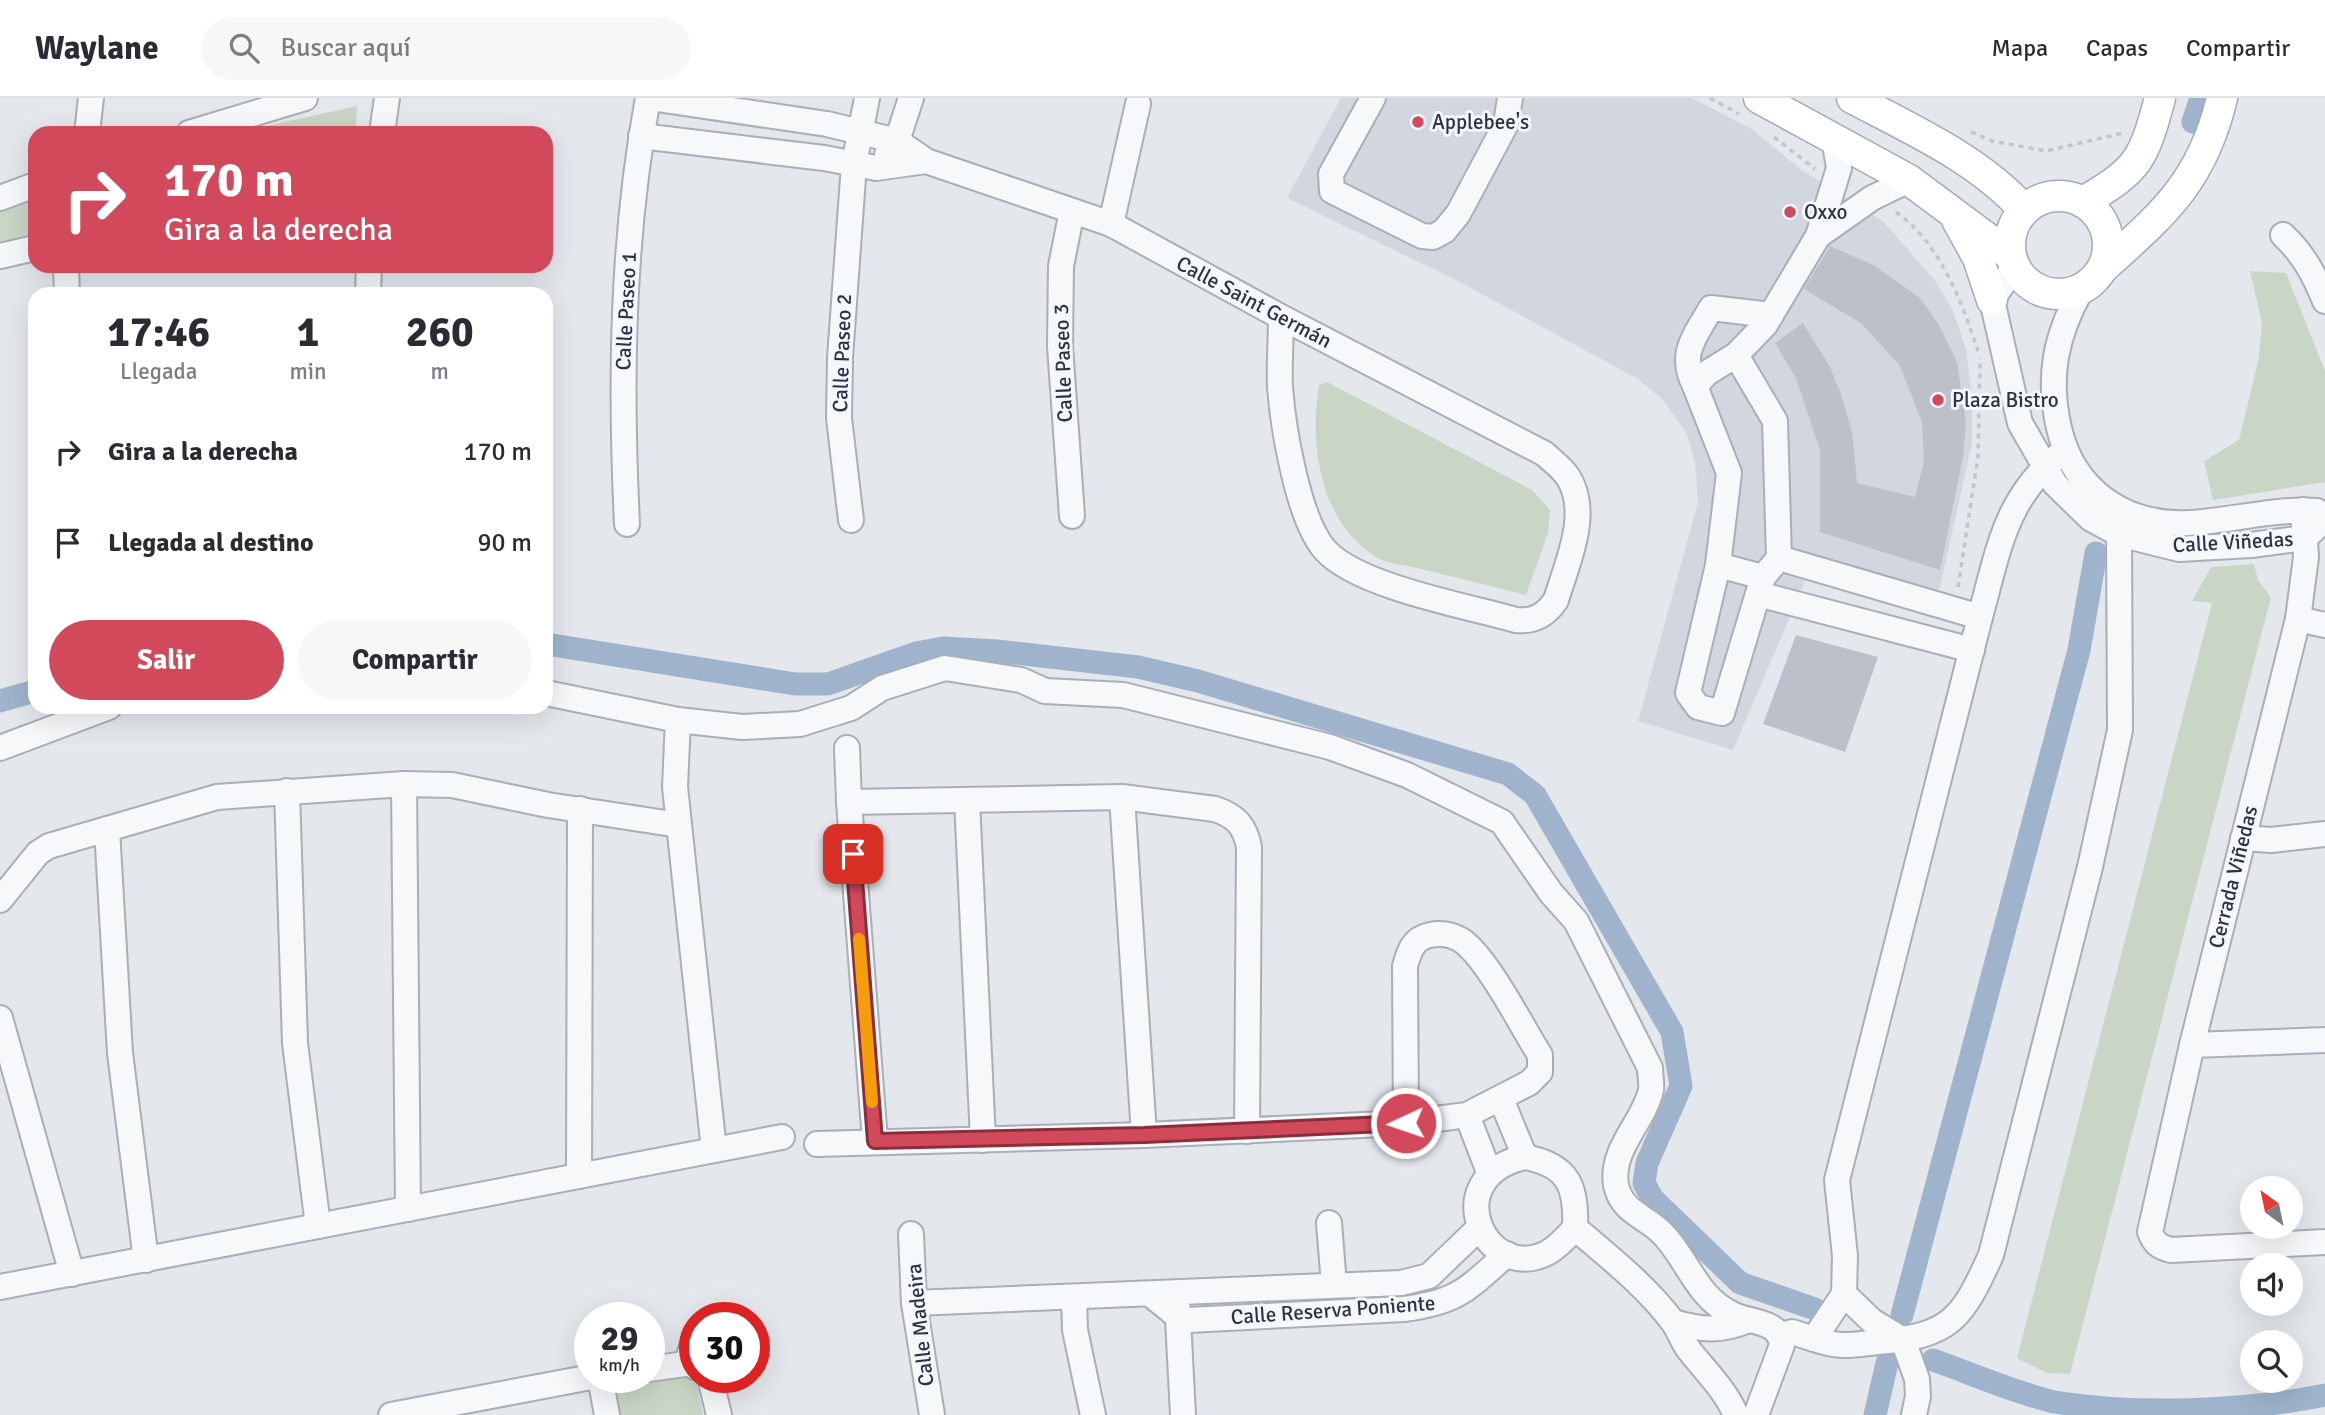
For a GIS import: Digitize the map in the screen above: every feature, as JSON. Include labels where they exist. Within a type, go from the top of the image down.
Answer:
[{"type":"main road","points":[[1852,98],[1975,168],[2005,188],[2024,210]]},
{"type":"main road","points":[[2083,202],[2131,171],[2142,154],[2160,98]]},
{"type":"main road","points":[[1754,109],[1834,138],[1909,180],[1949,208],[2012,261],[2023,280],[2050,295],[2081,290],[2180,194],[2196,171],[2216,125],[2222,98]]},
{"type":"main road","points":[[2012,261],[2012,231],[2024,210],[2037,201],[2052,196],[2068,197],[2083,202],[2095,211],[2104,224],[2108,239],[2103,268]]},
{"type":"main road","points":[[1949,208],[1974,248],[1992,300]]},
{"type":"street","points":[[88,126],[90,98]]},
{"type":"street","points":[[212,126],[305,98]]},
{"type":"street","points":[[383,126],[387,98]]},
{"type":"street","name":"Calle Saint Germán","points":[[649,98],[827,124],[897,141],[926,161],[1111,224],[1281,317],[1545,454],[1567,475],[1576,500],[1576,533],[1556,600],[1537,618],[1516,620],[1374,580],[1348,567],[1325,550],[1304,509],[1284,426],[1280,384],[1281,317]]},
{"type":"street","name":"Calle Paseo 1","points":[[627,524],[622,412],[624,318],[630,217],[649,98]]},
{"type":"street","name":"Calle Paseo 2","points":[[851,520],[839,418],[844,276],[862,173],[860,132],[867,98]]},
{"type":"street","points":[[862,173],[897,141],[911,98]]},
{"type":"street","points":[[1373,98],[1331,174],[1332,191],[1422,236],[1433,237],[1444,231],[1458,214],[1506,124],[1508,99]]},
{"type":"street","points":[[1111,224],[1138,104]]},
{"type":"street","name":"Calle Saint Germán","points":[[641,136],[862,173],[926,161]]},
{"type":"street","points":[[1695,386],[1707,373],[1736,355],[1771,315],[1818,236],[1836,178],[1839,156],[1834,138]]},
{"type":"street","points":[[1818,236],[1872,198],[1909,180]]},
{"type":"street","points":[[0,198],[28,188]]},
{"type":"street","name":"Calle Paseo 3","points":[[1072,211],[1061,265],[1060,346],[1072,516]]},
{"type":"street","points":[[2283,235],[2302,253],[2313,271],[2325,301]]},
{"type":"street","points":[[0,256],[28,250]]},
{"type":"street","points":[[1992,300],[2012,261]]},
{"type":"street","name":"Calle Viñedas","points":[[2081,290],[2067,314],[2054,350],[2052,385],[2064,451],[2084,483],[2102,501],[2127,512],[2185,523],[2318,514]]},
{"type":"street","name":"Calle Viñedas","points":[[1992,300],[2012,400],[2042,467],[2068,500],[2091,519],[2119,534],[2179,550],[2305,538]]},
{"type":"street","points":[[1736,355],[1775,421],[1779,558],[1760,585],[1721,713],[1698,707],[1688,693],[1718,565],[1729,473],[1686,360],[1689,348],[1711,309],[1771,315]]},
{"type":"street","points":[[1814,1339],[1844,1294],[1845,1256],[1837,1180],[2004,529],[2022,492],[2042,467],[2064,451]]},
{"type":"street","name":"Cerrada Viñedas","points":[[2318,514],[2305,538],[2305,574],[2298,619],[2150,1219],[2153,1241],[2171,1250],[2325,1242]]},
{"type":"street","points":[[2179,550],[2185,523]]},
{"type":"street","points":[[1781,1335],[1792,1332],[1839,1347],[1903,1340],[1945,1327],[1971,1299],[1991,1255],[2090,867],[2120,730],[2119,534]]},
{"type":"street","points":[[1779,558],[1980,617]]},
{"type":"street","points":[[1718,565],[1760,585],[1972,650]]},
{"type":"street","points":[[2298,619],[2325,625]]},
{"type":"street","points":[[553,694],[678,720],[742,727],[800,724],[851,708],[882,688],[945,668],[1021,680],[1045,691],[1124,695],[1330,747],[1407,775],[1502,822],[1551,893],[1576,921],[1650,1068],[1651,1090],[1617,1163],[1617,1187],[1623,1201],[1628,1209],[1662,1233],[1713,1303],[1749,1320],[1773,1326],[1781,1335],[1782,1345],[1756,1415]]},
{"type":"street","points":[[0,748],[90,714]]},
{"type":"street","points":[[678,720],[675,787],[713,1150]]},
{"type":"street","points":[[847,748],[875,1141]]},
{"type":"street","points":[[5,885],[49,846],[217,797],[404,783],[452,785],[679,825]]},
{"type":"street","points":[[404,783],[408,1209]]},
{"type":"street","points":[[287,791],[295,1042],[318,1226]]},
{"type":"street","points":[[849,802],[1122,797],[1228,813],[1246,833],[1247,1131]]},
{"type":"street","points":[[1122,797],[1144,1135]]},
{"type":"street","points":[[967,800],[983,1140]]},
{"type":"street","points":[[579,1176],[580,809]]},
{"type":"street","points":[[107,829],[120,1054],[146,1259]]},
{"type":"street","points":[[2242,838],[2271,840],[2325,834]]},
{"type":"street","points":[[817,1144],[1247,1131],[1406,1123],[1466,1115],[1529,1083],[1540,1072],[1540,1055],[1476,954],[1460,939],[1441,933],[1423,936],[1410,948],[1405,966],[1406,1123]]},
{"type":"street","points":[[0,1018],[72,1274]]},
{"type":"street","points":[[2192,1045],[2325,1040]]},
{"type":"street","points":[[1501,1099],[1525,1157]]},
{"type":"street","points":[[1466,1115],[1489,1172]]},
{"type":"street","points":[[0,1287],[782,1137]]},
{"type":"street","points":[[1576,1228],[1546,1254],[1526,1258],[1507,1254],[1490,1244],[1479,1228],[1475,1208],[1478,1189],[1489,1172],[1505,1161],[1525,1157],[1544,1160],[1560,1171],[1572,1187],[1576,1228],[1614,1261],[1673,1322],[1689,1350],[1730,1401],[1736,1415]]},
{"type":"street","points":[[1329,1223],[1334,1285]]},
{"type":"street","name":"Calle Reserva Poniente","points":[[914,1303],[1150,1294],[1177,1303],[1334,1285],[1401,1283],[1429,1276],[1479,1228]]},
{"type":"street","name":"Calle Madeira","points":[[911,1234],[914,1303],[932,1415]]},
{"type":"street","name":"Calle Reserva Poniente","points":[[1177,1303],[1188,1320],[1439,1304],[1465,1292],[1507,1254]]},
{"type":"street","points":[[1844,1294],[1872,1321],[1903,1340],[1917,1379],[1918,1396],[1914,1415]]},
{"type":"street","points":[[1074,1297],[1075,1331],[1093,1415]]},
{"type":"street","points":[[1177,1303],[1183,1415]]},
{"type":"street","points":[[1673,1322],[1714,1330],[1728,1329],[1749,1320]]},
{"type":"street","points":[[391,1415],[574,1380]]},
{"type":"street","points":[[603,1393],[607,1415]]},
{"type":"street","points":[[709,1393],[719,1415]]},
{"type":"path","points":[[1710,98],[1754,109]]},
{"type":"path","points":[[1968,130],[1992,142],[2046,151],[2125,132]]},
{"type":"path","points":[[1769,132],[1815,169],[1836,178]]},
{"type":"path","points":[[1872,198],[1899,214],[1928,246],[1950,279],[1980,356],[1978,457],[1955,609]]},
{"type":"shaded area","points":[[1341,98],[1692,98],[1750,128],[1803,171],[1884,222],[1936,282],[1954,313],[1966,350],[1972,397],[1972,443],[1933,618],[1806,579],[1733,750],[1638,721],[1698,502],[1695,462],[1686,432],[1662,399],[1638,379],[1456,280],[1287,198]]},
{"type":"green space","points":[[357,106],[356,126],[267,126]]},
{"type":"green space","points":[[28,199],[28,236],[0,244],[0,209]]},
{"type":"green space","points":[[2250,271],[2286,273],[2325,371],[2325,482],[2213,500],[2204,461],[2239,440],[2259,357],[2262,323]]},
{"type":"green space","points":[[1327,382],[1532,490],[1550,510],[1548,533],[1526,595],[1385,561],[1357,542],[1342,524],[1331,503],[1318,457],[1316,408],[1319,385]]},
{"type":"green space","points":[[2254,564],[2258,580],[2271,597],[2070,1374],[2047,1373],[2017,1358],[2212,603],[2192,601],[2211,567]]},
{"type":"green space","points":[[679,1378],[679,1393],[699,1393],[703,1415],[618,1415],[614,1393],[665,1393],[665,1380]]},
{"type":"building","name":"Plaza Bistro","points":[[1830,246],[1875,266],[1920,298],[1939,325],[1957,362],[1966,422],[1963,457],[1940,570],[1820,532],[1820,450],[1796,378],[1775,343],[1803,323],[1830,367],[1841,394],[1852,432],[1857,483],[1915,497],[1924,461],[1922,422],[1900,366],[1862,324],[1804,289]]},
{"type":"building","points":[[1796,635],[1878,657],[1845,752],[1763,724]]},
{"type":"waterway","points":[[2193,122],[2201,98]]},
{"type":"waterway","points":[[1902,1315],[2079,650],[2096,553]]},
{"type":"waterway","points":[[553,645],[795,684],[828,684],[916,653],[943,648],[997,651],[1138,667],[1198,681],[1508,774],[1535,795],[1672,1032],[1681,1086],[1647,1163],[1644,1183],[1652,1198],[1740,1283],[1815,1309]]},
{"type":"waterway","points":[[0,701],[28,693]]},
{"type":"waterway","points":[[1933,1360],[2039,1398],[2086,1406],[2190,1410],[2259,1405],[2325,1395]]},
{"type":"waterway","points":[[1875,1415],[1887,1363]]},
{"type":"slow traffic","points":[[859,939],[872,1102]]},
{"type":"place","name":"Applebee's","points":[[1418,122]]},
{"type":"place","name":"Oxxo","points":[[1790,212]]},
{"type":"place","name":"Plaza Bistro","points":[[1938,400]]},
{"type":"route","points":[[853,854],[875,1141],[1144,1135],[1406,1123]]}]
